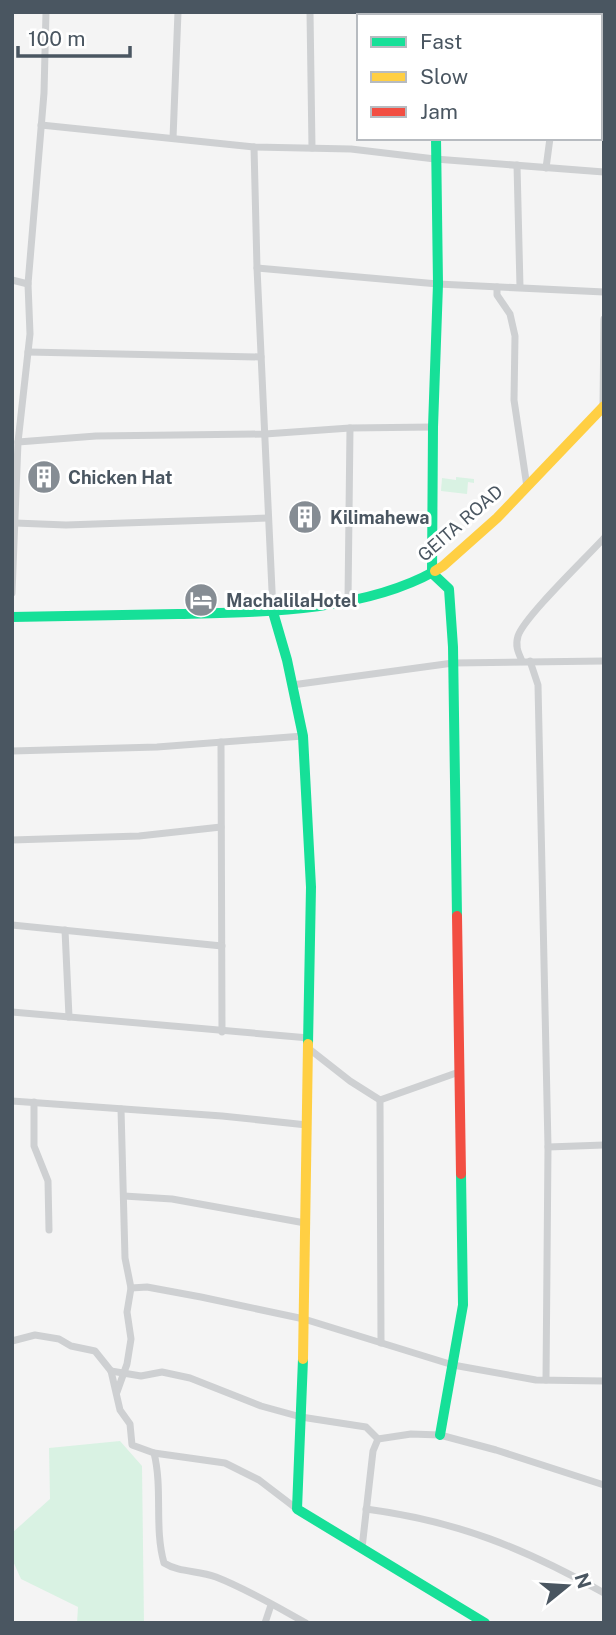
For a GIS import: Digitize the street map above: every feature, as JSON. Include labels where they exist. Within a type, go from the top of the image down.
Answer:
[{"type":"street","points":[[12,593],[16,447],[30,334],[28,284],[41,125],[46,12]]},
{"type":"street","points":[[173,138],[178,12]]},
{"type":"street","points":[[310,12],[312,148]]},
{"type":"street","points":[[41,125],[254,147],[351,149],[435,159],[604,172]]},
{"type":"street","points":[[436,140],[438,284],[432,573],[449,589],[453,663],[463,1305],[440,1435]]},
{"type":"street","points":[[546,168],[550,140]]},
{"type":"street","points":[[254,147],[273,612],[303,736],[311,887],[304,1319],[297,1509]]},
{"type":"street","points":[[517,165],[520,287]]},
{"type":"street","points":[[257,268],[438,284],[604,292]]},
{"type":"street","points":[[12,280],[28,284]]},
{"type":"street","points":[[497,287],[498,295],[510,314],[515,336],[514,400],[527,487]]},
{"type":"street","points":[[604,319],[604,406]]},
{"type":"street","points":[[28,352],[261,357]]},
{"type":"street","name":"GEITA ROAD","points":[[12,617],[273,612],[348,600],[400,587],[432,573],[497,518],[604,406]]},
{"type":"street","points":[[16,447],[96,436],[265,434],[433,427]]},
{"type":"street","points":[[348,600],[350,429]]},
{"type":"street","points":[[15,523],[66,525],[268,519]]},
{"type":"street","points":[[545,1380],[548,1146],[538,685],[516,648],[519,633],[604,538]]},
{"type":"street","points":[[292,685],[453,663],[604,661]]},
{"type":"street","points":[[12,751],[157,747],[303,736]]},
{"type":"street","points":[[221,742],[222,1031]]},
{"type":"street","points":[[12,840],[139,836],[221,827]]},
{"type":"street","points":[[12,925],[222,946]]},
{"type":"street","points":[[65,930],[69,1017]]},
{"type":"street","points":[[12,1012],[222,1031],[309,1043],[350,1081],[380,1100]]},
{"type":"street","points":[[380,1100],[459,1072]]},
{"type":"street","points":[[380,1100],[381,1343]]},
{"type":"street","points":[[12,1101],[307,1125]]},
{"type":"street","points":[[34,1102],[34,1146],[48,1181],[49,1230]]},
{"type":"street","points":[[116,1394],[131,1339],[127,1312],[131,1288],[125,1258],[121,1109]]},
{"type":"street","points":[[548,1146],[604,1145]]},
{"type":"street","points":[[124,1196],[172,1199],[305,1223]]},
{"type":"street","points":[[131,1288],[147,1287],[304,1319],[453,1365],[545,1380],[604,1381]]},
{"type":"street","points":[[12,1341],[35,1335],[59,1339],[71,1346],[95,1351],[111,1371],[120,1410],[130,1424],[132,1445],[154,1453],[225,1463],[259,1480],[297,1509],[485,1623]]},
{"type":"street","points":[[111,1371],[141,1376],[162,1372],[190,1378],[261,1406],[301,1417],[366,1427],[378,1439]]},
{"type":"street","points":[[378,1439],[411,1434],[440,1435],[604,1485]]},
{"type":"street","points":[[362,1548],[373,1451],[378,1439]]},
{"type":"street","points":[[154,1453],[158,1467],[160,1503],[159,1547],[164,1563],[176,1571],[199,1571],[218,1578],[293,1619],[306,1623]]},
{"type":"street","points":[[366,1509],[412,1515],[499,1540],[604,1592]]},
{"type":"street","points":[[265,1623],[271,1605]]},
{"type":"green space","points":[[456,477],[474,479],[474,483],[468,482],[467,494],[441,491],[442,478],[456,480]]},
{"type":"green space","points":[[120,1441],[142,1466],[144,1623],[77,1623],[78,1607],[21,1579],[12,1559],[12,1533],[50,1499],[49,1448]]},
{"type":"traffic: fast","points":[[436,140],[438,284],[432,573],[449,589],[453,647],[457,916]]},
{"type":"traffic: fast","points":[[12,617],[243,612],[310,607],[376,595],[435,571]]},
{"type":"traffic: fast","points":[[273,612],[287,660],[303,736],[311,887],[308,1044]]},
{"type":"traffic: fast","points":[[440,1435],[463,1305],[461,1174]]},
{"type":"traffic: fast","points":[[303,1359],[297,1509],[485,1623]]},
{"type":"traffic: slow","points":[[435,571],[497,518],[604,406]]},
{"type":"traffic: slow","points":[[303,1359],[308,1044]]},
{"type":"traffic: jam","points":[[457,916],[461,1174]]},
{"type":"place","name":"Chicken Hat","points":[[44,477]]},
{"type":"place","name":"Kilimahewa","points":[[305,517]]},
{"type":"place","name":"MachalilaHotel","points":[[201,600]]}]
